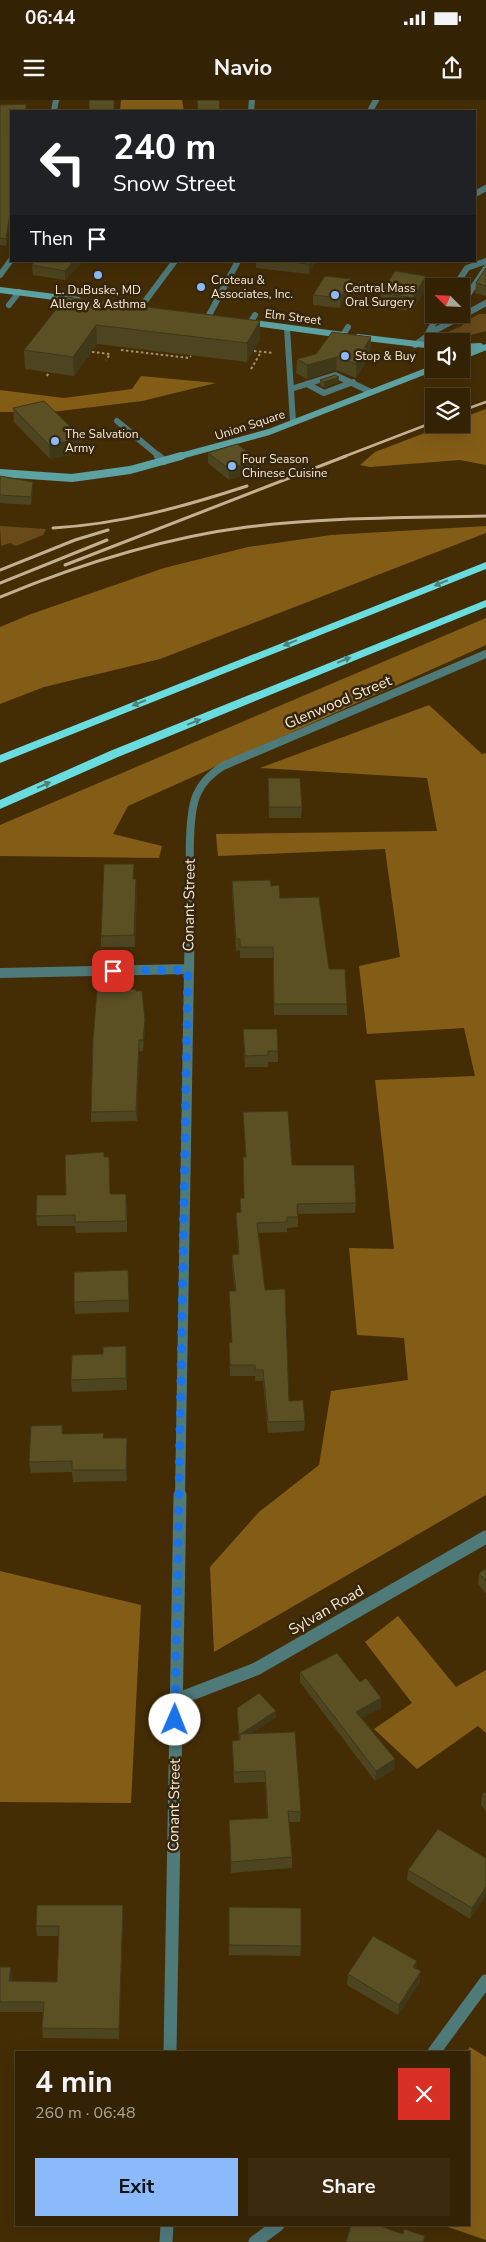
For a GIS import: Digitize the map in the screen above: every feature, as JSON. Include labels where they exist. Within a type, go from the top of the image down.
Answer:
[{"type":"highway","points":[[0,759],[486,565]]},
{"type":"highway","points":[[0,805],[114,754],[486,603]]},
{"type":"main road","points":[[0,290],[87,301]]},
{"type":"main road","points":[[131,307],[150,309]]},
{"type":"main road","points":[[198,316],[217,318]]},
{"type":"main road","name":"Elm Street","points":[[242,322],[425,345]]},
{"type":"main road","points":[[470,347],[486,347]]},
{"type":"main road","points":[[470,353],[486,347]]},
{"type":"main road","name":"Union Square","points":[[0,473],[66,478],[110,474],[164,462],[246,439],[425,371]]},
{"type":"street","points":[[0,275],[10,261]]},
{"type":"street","points":[[460,278],[467,268],[486,261]]},
{"type":"street","points":[[140,308],[174,262]]},
{"type":"street","points":[[208,317],[237,262]]},
{"type":"street","points":[[470,292],[486,268]]},
{"type":"street","points":[[9,305],[19,292]]},
{"type":"street","points":[[470,311],[486,303]]},
{"type":"street","points":[[250,323],[255,315]]},
{"type":"street","points":[[432,333],[448,323]]},
{"type":"street","points":[[343,335],[348,327]]},
{"type":"street","points":[[286,328],[293,422]]},
{"type":"street","points":[[415,344],[425,338]]},
{"type":"street","points":[[291,389],[334,375],[354,382],[370,392]]},
{"type":"street","points":[[307,384],[324,394],[354,382]]},
{"type":"street","points":[[117,421],[164,462]]},
{"type":"street","name":"Glenwood Street","points":[[204,780],[213,772],[237,759],[486,654]]},
{"type":"street","name":"Conant Street","points":[[170,2051],[191,820],[194,799],[204,780]]},
{"type":"street","points":[[0,973],[188,970]]},
{"type":"street","name":"Sylvan Road","points":[[176,1700],[256,1670],[486,1537]]},
{"type":"street","points":[[435,2051],[486,1981]]},
{"type":"street","points":[[166,2242],[167,2226]]},
{"type":"street","points":[[255,2242],[277,2226]]},
{"type":"path","points":[[117,355],[125,343]]},
{"type":"path","points":[[121,350],[189,358],[191,356]]},
{"type":"path","points":[[254,351],[279,354]]},
{"type":"path","points":[[92,352],[110,354],[106,360]]},
{"type":"path","points":[[252,369],[261,352]]},
{"type":"path","points":[[47,376],[49,372]]},
{"type":"shaded area","points":[[121,100],[182,100],[184,110],[120,110]]},
{"type":"shaded area","points":[[479,314],[486,314],[486,331],[471,335],[470,333],[445,333],[462,326],[464,323],[470,323],[470,319]]},
{"type":"shaded area","points":[[141,376],[216,383],[142,401],[52,412],[0,412],[0,390],[64,398],[132,389]]},
{"type":"shaded area","points":[[486,409],[486,465],[460,460],[370,467],[360,465],[375,452],[425,433],[470,433],[470,415]]},
{"type":"shaded area","points":[[0,526],[46,529],[43,535],[16,546],[10,543],[1,546]]},
{"type":"shaded area","points":[[486,526],[486,533],[160,659],[44,687],[0,704],[0,627],[31,614],[164,568],[248,547],[331,535]]},
{"type":"shaded area","points":[[486,618],[486,645],[128,806],[113,834],[162,846],[159,858],[0,856],[0,825]]},
{"type":"shaded area","points":[[429,705],[482,754],[486,753],[486,1495],[214,1652],[210,1567],[259,1512],[319,1465],[331,1391],[408,1380],[404,1338],[357,1335],[349,1248],[394,1249],[375,1080],[475,1076],[464,1028],[367,1034],[359,966],[400,957],[385,849],[218,856],[216,834],[437,831],[427,778],[260,768]]},
{"type":"shaded area","points":[[0,1571],[141,1605],[131,1803],[0,1802]]},
{"type":"shaded area","points":[[398,1616],[456,1687],[486,1670],[486,1733],[478,1726],[417,1769],[374,1729],[412,1703],[365,1642]]},
{"type":"shaded area","points":[[470,2047],[486,2057],[486,2240],[445,2226],[470,2226],[470,2051],[467,2051]]},
{"type":"building","points":[[89,100],[114,100],[114,110],[89,110]]},
{"type":"building","points":[[197,100],[219,100],[220,110],[198,110]]},
{"type":"building","points":[[26,104],[26,110],[10,110],[10,213],[6,239],[0,238],[0,105]]},
{"type":"building","points":[[35,262],[73,262],[65,271],[32,265]]},
{"type":"building","points":[[289,262],[310,262],[309,264]]},
{"type":"building","points":[[486,268],[486,286],[476,283]]},
{"type":"building","points":[[395,271],[426,276],[413,298],[381,293]]},
{"type":"building","points":[[325,276],[351,279],[340,298],[313,295]]},
{"type":"building","points":[[66,297],[260,321],[247,343],[96,325],[73,357],[24,350]]},
{"type":"building","points":[[332,332],[371,337],[364,348],[367,348],[356,364],[337,357],[307,365],[297,359],[316,354]]},
{"type":"building","points":[[335,375],[339,377],[324,382],[320,380]]},
{"type":"building","points":[[44,401],[82,438],[49,445],[13,408]]},
{"type":"building","points":[[237,444],[258,460],[229,469],[208,453]]},
{"type":"building","points":[[0,476],[33,482],[31,497],[0,495]]},
{"type":"building","points":[[268,778],[300,778],[302,807],[269,807]]},
{"type":"building","points":[[104,864],[134,864],[133,879],[136,879],[134,935],[101,936]]},
{"type":"building","points":[[270,880],[271,886],[279,885],[280,898],[319,897],[329,969],[345,969],[347,1004],[274,1004],[273,947],[240,947],[240,939],[236,939],[232,881]]},
{"type":"building","points":[[136,989],[136,991],[142,991],[145,1020],[143,1040],[139,1040],[136,1111],[91,1112],[93,1039],[97,990]]},
{"type":"building","points":[[243,1029],[277,1029],[278,1051],[268,1051],[268,1055],[245,1056]]},
{"type":"building","points":[[288,1111],[292,1165],[354,1165],[356,1203],[297,1204],[298,1217],[287,1217],[287,1222],[257,1223],[265,1290],[285,1289],[289,1401],[303,1400],[305,1421],[268,1422],[263,1370],[255,1370],[255,1365],[230,1365],[229,1342],[232,1343],[229,1291],[236,1291],[232,1255],[239,1254],[236,1213],[241,1212],[240,1198],[244,1198],[243,1157],[246,1157],[243,1112]]},
{"type":"building","points":[[104,1152],[104,1157],[109,1157],[110,1194],[126,1194],[126,1221],[75,1222],[75,1215],[36,1216],[37,1195],[66,1195],[65,1155]]},
{"type":"building","points":[[128,1270],[129,1300],[74,1302],[74,1272]]},
{"type":"building","points":[[126,1346],[126,1378],[71,1380],[72,1355],[103,1354],[103,1347]]},
{"type":"building","points":[[62,1425],[62,1434],[104,1433],[103,1438],[127,1438],[126,1470],[72,1470],[72,1461],[29,1462],[31,1426]]},
{"type":"building","points":[[486,1569],[486,1581],[479,1573]]},
{"type":"building","points":[[337,1653],[360,1682],[366,1678],[381,1698],[356,1712],[395,1759],[376,1771],[300,1672]]},
{"type":"building","points":[[259,1693],[276,1711],[239,1735],[237,1708]]},
{"type":"building","points":[[295,1732],[301,1812],[288,1811],[292,1857],[231,1862],[229,1820],[268,1818],[265,1771],[234,1772],[232,1741],[240,1740],[240,1734]]},
{"type":"building","points":[[438,1829],[486,1858],[486,1887],[472,1908],[408,1870]]},
{"type":"building","points":[[37,1905],[123,1905],[119,2029],[42,2028],[44,2002],[0,2002],[0,1967],[11,1967],[9,1981],[57,1982],[59,1926],[36,1926]]},
{"type":"building","points":[[229,1907],[301,1908],[301,1946],[229,1945]]},
{"type":"building","points":[[373,1936],[417,1961],[413,1967],[421,1971],[399,2005],[348,1974]]},
{"type":"building","points":[[351,2226],[380,2226],[403,2234],[404,2229],[425,2236],[423,2242],[346,2242]]},
{"type":"railway","points":[[470,408],[486,402]]},
{"type":"railway","points":[[343,457],[425,425]]},
{"type":"railway","points":[[65,565],[346,456]]},
{"type":"railway","points":[[53,528],[103,523],[152,513],[247,486]]},
{"type":"railway","points":[[0,597],[91,563],[153,545],[215,532],[306,521],[486,516]]},
{"type":"railway","points":[[0,570],[75,540],[108,530]]},
{"type":"railway","points":[[0,583],[107,540]]},
{"type":"place","name":"L. DuBuske, MD Allergy & Asthma","points":[[98,275]]},
{"type":"place","name":"Croteau & Associates, Inc.","points":[[201,287]]},
{"type":"place","name":"Central Mass Oral Surgery","points":[[335,295]]},
{"type":"place","name":"Stop & Buy","points":[[345,356]]},
{"type":"place","name":"The Salvation Army","points":[[55,441]]},
{"type":"place","name":"Four Season Chinese Cuisine","points":[[232,466]]},
{"type":"route","points":[[113,971],[188,970],[175,1720]]}]
